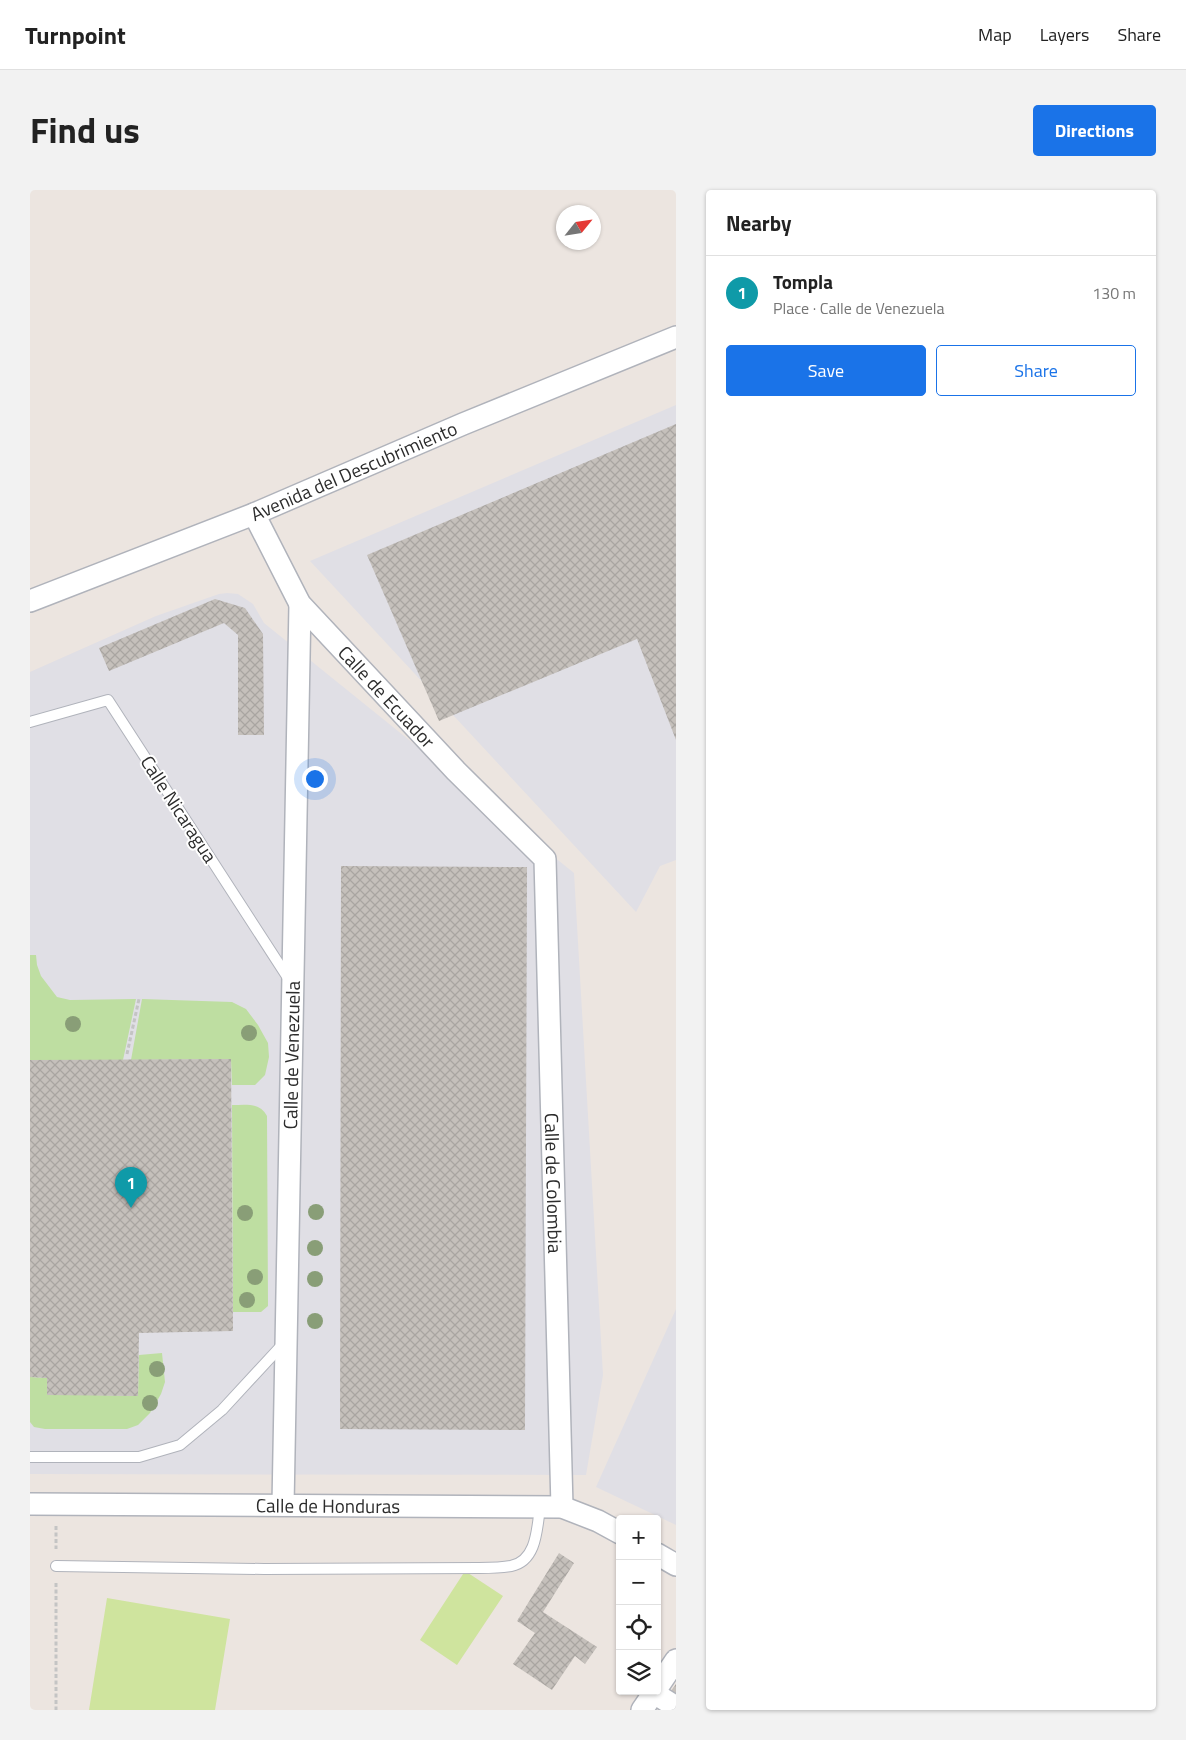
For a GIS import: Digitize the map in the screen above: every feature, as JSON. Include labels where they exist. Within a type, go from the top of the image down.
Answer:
[{"type":"street","name":"Avenida del Descubrimiento","points":[[30,601],[254,514],[463,424],[676,337]]},
{"type":"street","name":"Calle de Ecuador","points":[[254,514],[300,604],[456,771],[545,859]]},
{"type":"street","name":"Calle de Venezuela","points":[[283,1505],[300,604]]},
{"type":"street","name":"Calle de Colombia","points":[[545,859],[562,1507]]},
{"type":"street","name":"Calle de Honduras","points":[[30,1504],[562,1507],[616,1531]]},
{"type":"street","points":[[661,1556],[676,1565]]},
{"type":"street","points":[[676,1660],[652,1696],[676,1707]]},
{"type":"lane","name":"Calle Nicaragua","points":[[30,722],[108,700],[293,987]]},
{"type":"lane","points":[[30,1456],[139,1457],[180,1445],[222,1410],[286,1341]]},
{"type":"lane","points":[[56,1566],[264,1569],[479,1568],[512,1566],[527,1558],[536,1539],[540,1506]]},
{"type":"path","points":[[127,1054],[139,999]]},
{"type":"path","points":[[56,1504],[56,1710]]},
{"type":"shaded area","points":[[676,405],[676,860],[660,866],[636,912],[310,561]]},
{"type":"shaded area","points":[[219,594],[238,594],[253,604],[264,623],[574,873],[603,1375],[586,1475],[30,1474],[30,672],[156,616]]},
{"type":"shaded area","points":[[676,1309],[676,1525],[661,1518],[661,1515],[655,1515],[596,1487]]},
{"type":"green space","points":[[30,955],[36,955],[41,976],[57,997],[70,1000],[136,999],[123,1060],[30,1060]]},
{"type":"green space","points":[[142,999],[232,1002],[246,1009],[268,1043],[269,1057],[265,1075],[255,1085],[232,1085],[231,1059],[131,1060]]},
{"type":"green space","points":[[232,1105],[256,1106],[267,1116],[268,1306],[261,1312],[233,1312]]},
{"type":"green space","points":[[162,1353],[165,1382],[161,1394],[150,1413],[138,1425],[127,1429],[45,1429],[34,1427],[30,1422],[30,1377],[47,1378],[47,1394],[138,1396],[139,1355]]},
{"type":"green space","points":[[465,1571],[503,1596],[457,1665],[420,1640]]},
{"type":"green space","points":[[107,1598],[230,1619],[215,1710],[89,1710]]},
{"type":"building","points":[[676,424],[676,740],[637,639],[439,721],[367,555]]},
{"type":"building","points":[[215,599],[245,608],[263,634],[264,735],[238,735],[238,635],[224,623],[109,671],[99,648]]},
{"type":"building","points":[[341,866],[527,867],[525,1430],[340,1429]]},
{"type":"building","points":[[231,1059],[233,1331],[139,1333],[138,1396],[47,1395],[47,1378],[30,1377],[30,1060]]},
{"type":"building","points":[[559,1553],[574,1563],[543,1612],[597,1647],[585,1664],[575,1656],[552,1690],[513,1664],[535,1633],[517,1621]]},
{"type":"building","points":[[676,1684],[676,1700],[668,1695]]},
{"type":"place","name":"Tompla","points":[[131,1208]]}]
